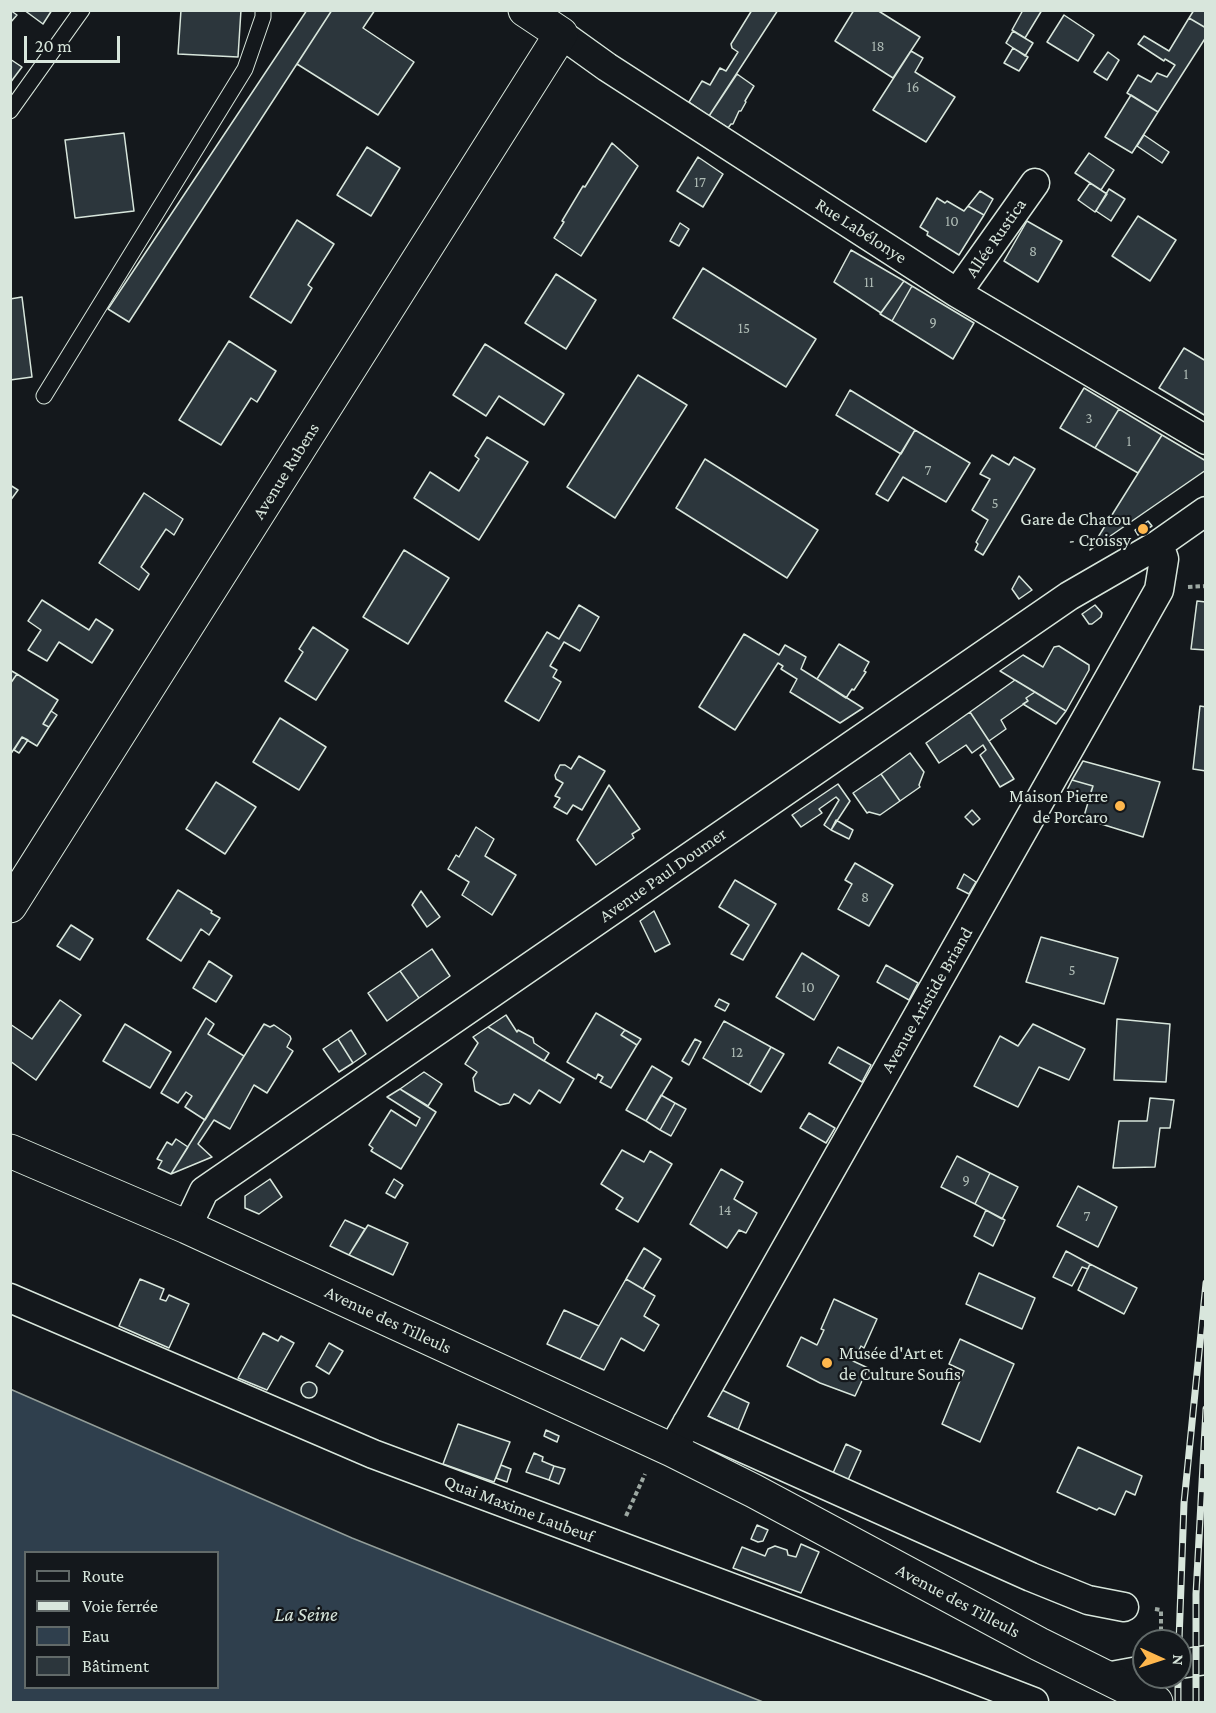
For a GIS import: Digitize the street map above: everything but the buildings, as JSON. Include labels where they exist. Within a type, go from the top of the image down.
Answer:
[{"type":"main road","name":"Rue Labélonye","points":[[525,10],[561,34]]},
{"type":"main road","name":"Avenue Rubens","points":[[10,906],[561,34]]},
{"type":"main road","name":"Avenue des Tilleuls","points":[[10,1151],[679,1436],[762,1496],[1039,1644],[1156,1702]]},
{"type":"street","name":"Rue Labélonye","points":[[561,34],[608,67],[957,293],[1206,440]]},
{"type":"street","name":"Allée Rustica","points":[[957,293],[1035,183]]},
{"type":"street","name":"Avenue Paul Doumer","points":[[187,1227],[204,1191],[1069,596],[1159,544],[1206,511]]},
{"type":"street","name":"Avenue Aristide Briand","points":[[679,1436],[1159,590],[1164,559],[1159,544]]},
{"type":"street","name":"Quai Maxime Laubeuf","points":[[10,1298],[373,1454],[1034,1702]]},
{"type":"street","name":"Avenue des Tilleuls","points":[[679,1436],[782,1464],[1031,1577],[1088,1600],[1124,1607]]},
{"type":"street","points":[[762,1496],[782,1464]]},
{"type":"street","points":[[1106,1677],[1132,1672]]},
{"type":"lane","points":[[10,111],[82,10]]},
{"type":"lane","points":[[44,396],[245,69],[263,17],[263,10]]},
{"type":"path","points":[[614,1545],[645,1473]]},
{"type":"path","points":[[1161,1610],[1161,1629]]},
{"type":"water","name":"La Seine","points":[[10,1389],[352,1538],[763,1702],[11,1702]]},
{"type":"railway","points":[[1179,1629],[1184,1503],[1206,1283]]},
{"type":"railway","points":[[1196,1702],[1196,1594],[1206,1409]]},
{"type":"railway","points":[[1178,1689],[1178,1702]]},
{"type":"place","name":"Gare de Chatou - Croissy","points":[[1143,529]]},
{"type":"place","name":"Maison Pierre de Porcaro","points":[[1120,806]]},
{"type":"place","name":"Musée d'Art et de Culture Soufis","points":[[827,1363]]}]
